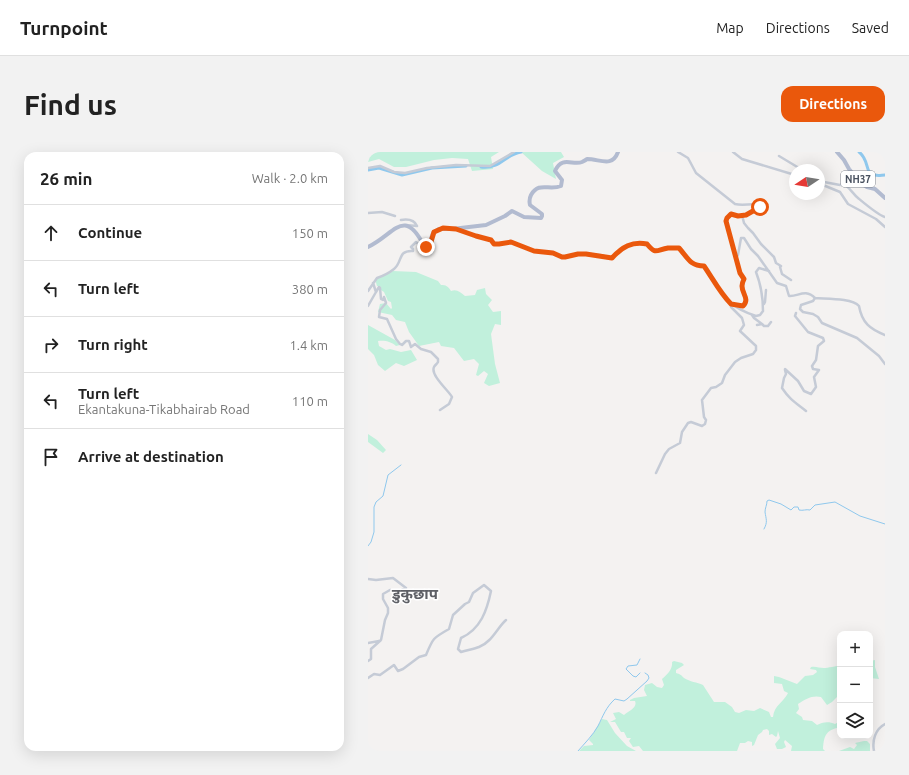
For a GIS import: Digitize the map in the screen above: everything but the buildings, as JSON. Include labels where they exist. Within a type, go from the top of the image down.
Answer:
[{"type":"main road","points":[[368,247],[397,227],[405,225],[411,228],[418,235],[424,246],[428,247],[433,234],[443,228],[456,229],[486,225],[512,211],[524,217],[542,217],[542,214],[530,205],[529,199],[538,187],[553,188],[561,186],[562,180],[555,171],[559,166],[565,162],[581,162],[588,159],[604,162],[615,159],[618,152]]},
{"type":"main road","name":"NH37","points":[[836,152],[862,184],[875,189],[885,198]]},
{"type":"street","points":[[368,168],[380,166],[394,172],[405,173],[427,168],[456,165],[490,166],[514,152]]},
{"type":"street","points":[[678,152],[688,158],[696,173],[709,182],[730,201],[739,205],[761,205],[746,215],[738,216],[731,214],[726,221],[740,273],[744,279],[742,285],[746,299],[746,303],[743,306],[731,304]]},
{"type":"street","points":[[733,152],[742,159],[789,173]]},
{"type":"street","points":[[779,156],[792,164]]},
{"type":"street","points":[[825,182],[840,185],[844,184],[857,198],[875,212],[885,217]]},
{"type":"street","points":[[825,186],[840,192],[848,204],[876,219],[885,227]]},
{"type":"street","points":[[368,213],[382,212],[395,216]]},
{"type":"street","points":[[742,215],[744,223],[760,244],[774,257],[776,263],[781,266],[782,274],[791,280]]},
{"type":"street","points":[[401,220],[409,219],[416,223],[417,226],[405,225]]},
{"type":"street","points":[[456,229],[491,240],[494,244],[511,242],[534,251],[553,253],[565,257],[586,254],[612,258],[618,251],[638,242],[647,244],[652,250],[657,252],[668,248],[679,248],[685,257],[696,266],[704,266],[718,289],[731,304],[752,314],[760,315],[763,311],[760,282],[756,272],[759,268],[769,271]]},
{"type":"street","points":[[736,257],[738,255],[741,238],[744,238],[777,283],[786,286],[789,296],[800,292],[812,295],[815,298],[831,298],[852,301],[860,306],[861,316],[871,329],[885,335]]},
{"type":"street","points":[[368,291],[377,278],[395,269],[404,252],[413,250],[411,247],[416,242],[424,249],[428,247]]},
{"type":"street","points":[[373,283],[376,292]]},
{"type":"street","points":[[368,306],[379,287],[381,299],[383,300],[384,297],[386,303],[380,310],[379,317],[387,319],[396,339],[400,344],[402,345],[406,341],[409,341],[411,347],[415,344],[421,349],[431,352],[438,359],[433,371],[437,379],[452,398],[449,404],[440,410]]},
{"type":"street","points":[[763,305],[765,302],[766,290]]},
{"type":"street","points":[[806,411],[797,403],[789,399],[782,388],[786,374],[785,369],[798,381],[804,391],[812,394],[816,387],[814,377],[819,370],[813,369],[812,366],[816,360],[818,346],[824,340],[823,338],[808,332],[795,316],[795,313],[801,305],[813,301],[815,298]]},
{"type":"street","points":[[656,473],[669,449],[680,443],[682,432],[688,423],[691,422],[702,426],[705,424],[706,420],[704,417],[702,400],[708,391],[722,383],[725,375],[735,362],[741,358],[753,354],[756,350],[756,346],[740,331],[744,325],[742,318],[731,308],[731,304]]},
{"type":"street","points":[[801,305],[800,309],[803,312],[813,314],[818,317],[822,323],[857,338],[879,356],[885,364]]},
{"type":"street","points":[[752,314],[754,318],[764,326],[768,326],[771,322]]},
{"type":"street","points":[[757,324],[762,324]]},
{"type":"street","points":[[368,579],[376,580],[393,578],[406,588],[397,592],[390,590],[383,594],[384,601],[389,611],[385,620],[381,640],[372,649],[371,659],[368,661]]},
{"type":"street","points":[[368,678],[374,674],[380,675],[394,666],[398,671],[420,657],[426,656],[434,637],[450,629],[454,615],[469,602],[473,593],[484,585],[491,591],[483,618],[478,625],[461,638],[458,649],[461,652],[479,647],[495,634],[506,620]]},
{"type":"street","points":[[368,643],[381,640]]},
{"type":"street","points":[[874,751],[873,743],[875,735],[880,727],[885,724]]},
{"type":"green space","points":[[368,152],[499,152],[491,157],[493,169],[472,171],[468,159],[452,158],[434,160],[406,167],[394,167],[379,159],[368,162]]},
{"type":"green space","points":[[521,152],[561,152],[564,157],[553,163],[556,179],[542,171]]},
{"type":"green space","points":[[393,271],[416,272],[438,281],[441,285],[447,286],[451,291],[453,290],[460,292],[465,296],[475,295],[477,290],[485,288],[486,294],[492,300],[488,305],[493,312],[501,311],[501,325],[495,324],[491,334],[495,364],[500,383],[489,386],[484,383],[488,374],[484,371],[478,376],[476,375],[479,364],[474,359],[464,361],[454,348],[441,346],[439,342],[419,346],[409,332],[405,322],[396,320],[392,315],[378,312],[380,304],[386,303],[391,309],[392,308],[391,302],[388,301],[380,286],[377,286],[375,279]]},
{"type":"green space","points":[[368,325],[395,340],[400,345],[396,346],[390,342],[378,341],[379,346],[386,350],[390,349],[401,352],[411,350],[417,360],[404,366],[396,363],[385,371],[378,365],[374,355],[368,349]]},
{"type":"green space","points":[[368,434],[377,440],[386,450],[383,453],[368,442]]},
{"type":"green space","points":[[873,660],[875,660],[875,667],[879,679],[873,678]]},
{"type":"green space","points":[[672,662],[682,663],[684,665],[676,670],[676,673],[686,679],[703,685],[714,702],[725,702],[732,707],[735,712],[739,713],[746,710],[754,711],[760,708],[769,712],[771,717],[773,717],[775,709],[788,693],[784,691],[782,684],[774,683],[774,676],[797,684],[805,676],[813,675],[817,672],[816,670],[810,669],[811,667],[825,668],[837,666],[837,697],[827,705],[821,697],[809,698],[798,704],[799,709],[796,713],[802,717],[803,720],[812,721],[817,725],[826,722],[835,724],[837,723],[837,728],[833,729],[826,735],[823,745],[823,749],[825,751],[791,751],[792,746],[785,740],[784,742],[786,747],[777,749],[775,744],[780,738],[778,731],[776,737],[772,734],[769,735],[769,731],[767,729],[763,730],[758,735],[754,745],[752,746],[752,742],[748,741],[745,743],[740,743],[737,751],[643,751],[639,746],[633,747],[629,741],[631,738],[627,738],[624,732],[621,732],[615,722],[610,722],[616,719],[613,713],[619,712],[624,715],[635,706],[635,701],[630,700],[647,696],[644,690],[645,685],[652,683],[657,687],[662,688],[664,685],[662,679],[672,667]]},
{"type":"green space","points":[[602,719],[607,720],[615,733],[627,746],[636,751],[579,751],[584,746],[593,745],[589,740]]},
{"type":"green space","points":[[867,741],[870,744],[870,751],[839,751],[850,747],[854,749],[857,745],[855,743]]},
{"type":"waterway","points":[[481,167],[493,166],[510,156],[521,152]]},
{"type":"waterway","points":[[859,152],[865,159],[869,172],[876,175],[885,175]]},
{"type":"waterway","points":[[368,170],[379,168],[402,175],[432,168],[466,166]]},
{"type":"waterway","points":[[368,546],[374,532],[374,507],[376,502],[383,496],[388,475],[401,465]]},
{"type":"waterway","points":[[764,529],[766,522],[765,509],[767,501],[769,500],[781,504],[791,510],[794,507],[798,507],[799,510],[810,510],[815,505],[835,502],[860,516],[885,524]]},
{"type":"waterway","points":[[640,659],[637,665],[628,666],[626,669],[636,677],[640,673]]},
{"type":"waterway","points":[[578,751],[594,733],[609,705],[615,699],[624,701],[647,681],[649,678],[645,673]]},
{"type":"district","name":"डुकुछाप","points":[[415,593]]},
{"type":"route","points":[[426,247],[430,245],[434,232],[443,228],[456,229],[491,240],[494,244],[511,242],[534,251],[553,253],[565,257],[586,254],[609,256],[612,258],[618,251],[638,242],[647,244],[652,250],[657,252],[668,248],[679,248],[691,263],[696,266],[704,266],[718,289],[731,304],[743,306],[746,303],[742,285],[744,279],[740,273],[739,263],[726,221],[727,218],[733,213],[738,216],[746,215],[760,207]]}]
